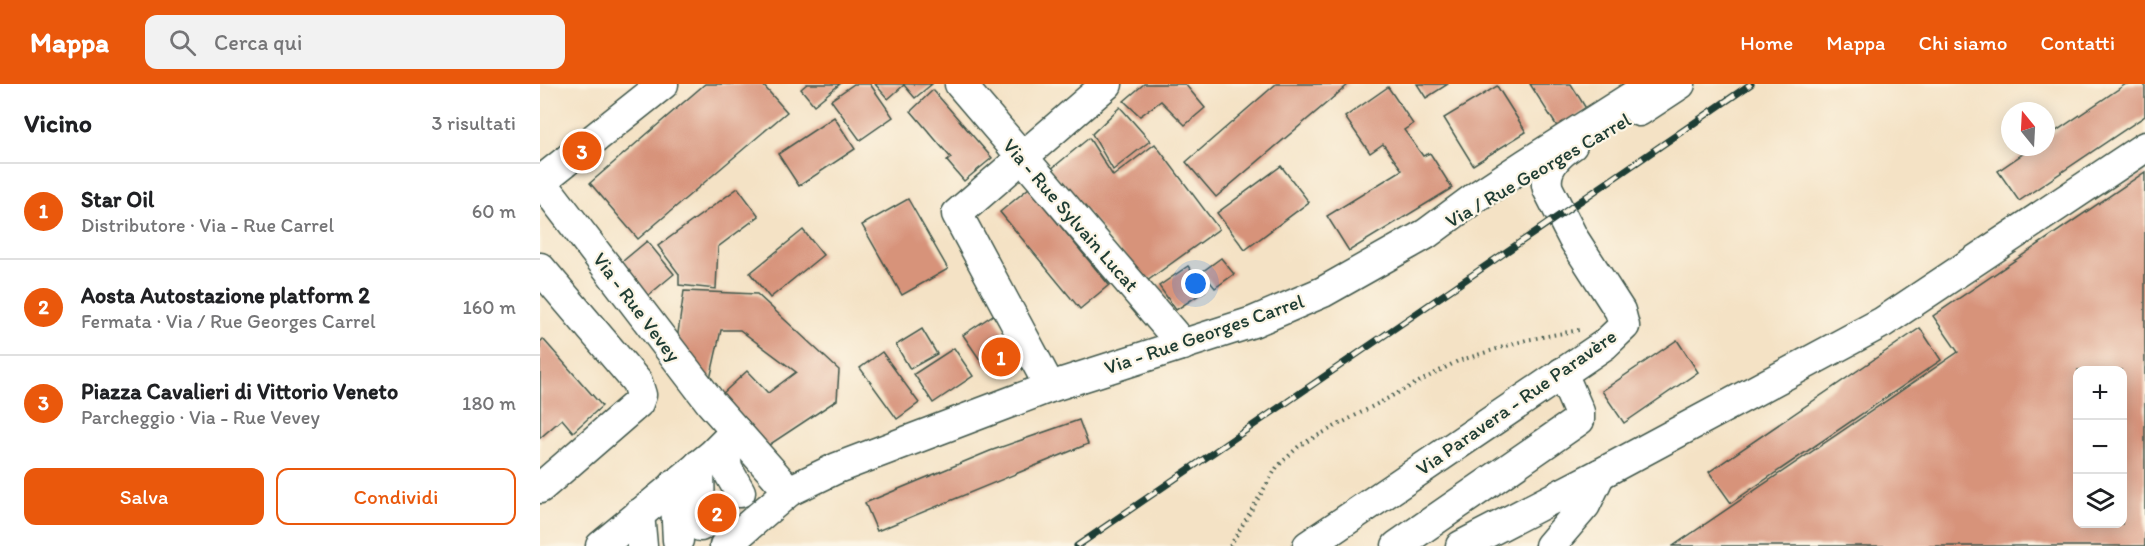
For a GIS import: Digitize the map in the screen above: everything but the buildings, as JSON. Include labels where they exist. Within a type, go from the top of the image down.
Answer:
[{"type":"street","points":[[540,181],[663,84]]},
{"type":"street","name":"Via - Rue Sylvain Lucat","points":[[960,84],[1183,345]]},
{"type":"street","points":[[1050,387],[957,214],[1107,84]]},
{"type":"street","name":"Via - Rue Georges Carrel","points":[[789,491],[837,468],[1050,387],[1253,322],[1323,292],[1426,234],[1506,177],[1652,84]]},
{"type":"street","points":[[1549,178],[1552,162],[1562,152],[1662,84]]},
{"type":"street","name":"Via / Rue Georges Carrel","points":[[1426,234],[1504,193],[1549,178],[1680,84]]},
{"type":"street","points":[[1461,546],[1883,322],[2145,147]]},
{"type":"street","name":"Via Paravera - Rue Paravère","points":[[1308,546],[1604,345],[1624,326],[1620,311],[1573,238],[1549,178]]},
{"type":"street","name":"Via - Rue Vevey","points":[[540,181],[704,395],[718,448],[789,491]]},
{"type":"street","points":[[540,268],[637,382],[641,395],[638,403],[540,488]]},
{"type":"street","points":[[1397,546],[1579,420],[1579,412],[1562,373]]},
{"type":"street","points":[[718,448],[740,492]]},
{"type":"street","points":[[636,524],[718,448]]},
{"type":"street","points":[[636,524],[689,531],[718,448]]},
{"type":"street","points":[[1551,546],[1585,505],[1600,474]]},
{"type":"street","points":[[726,546],[789,491]]},
{"type":"path","points":[[1230,546],[1277,467],[1300,445],[1458,361],[1526,340],[1597,326],[1620,311]]},
{"type":"railway","points":[[1077,546],[1751,84]]},
{"type":"place","name":"Piazza Cavalieri di Vittorio Veneto","points":[[582,151]]},
{"type":"place","name":"Star Oil","points":[[1001,357]]},
{"type":"place","name":"Aosta Autostazione platform 2","points":[[717,513]]}]
